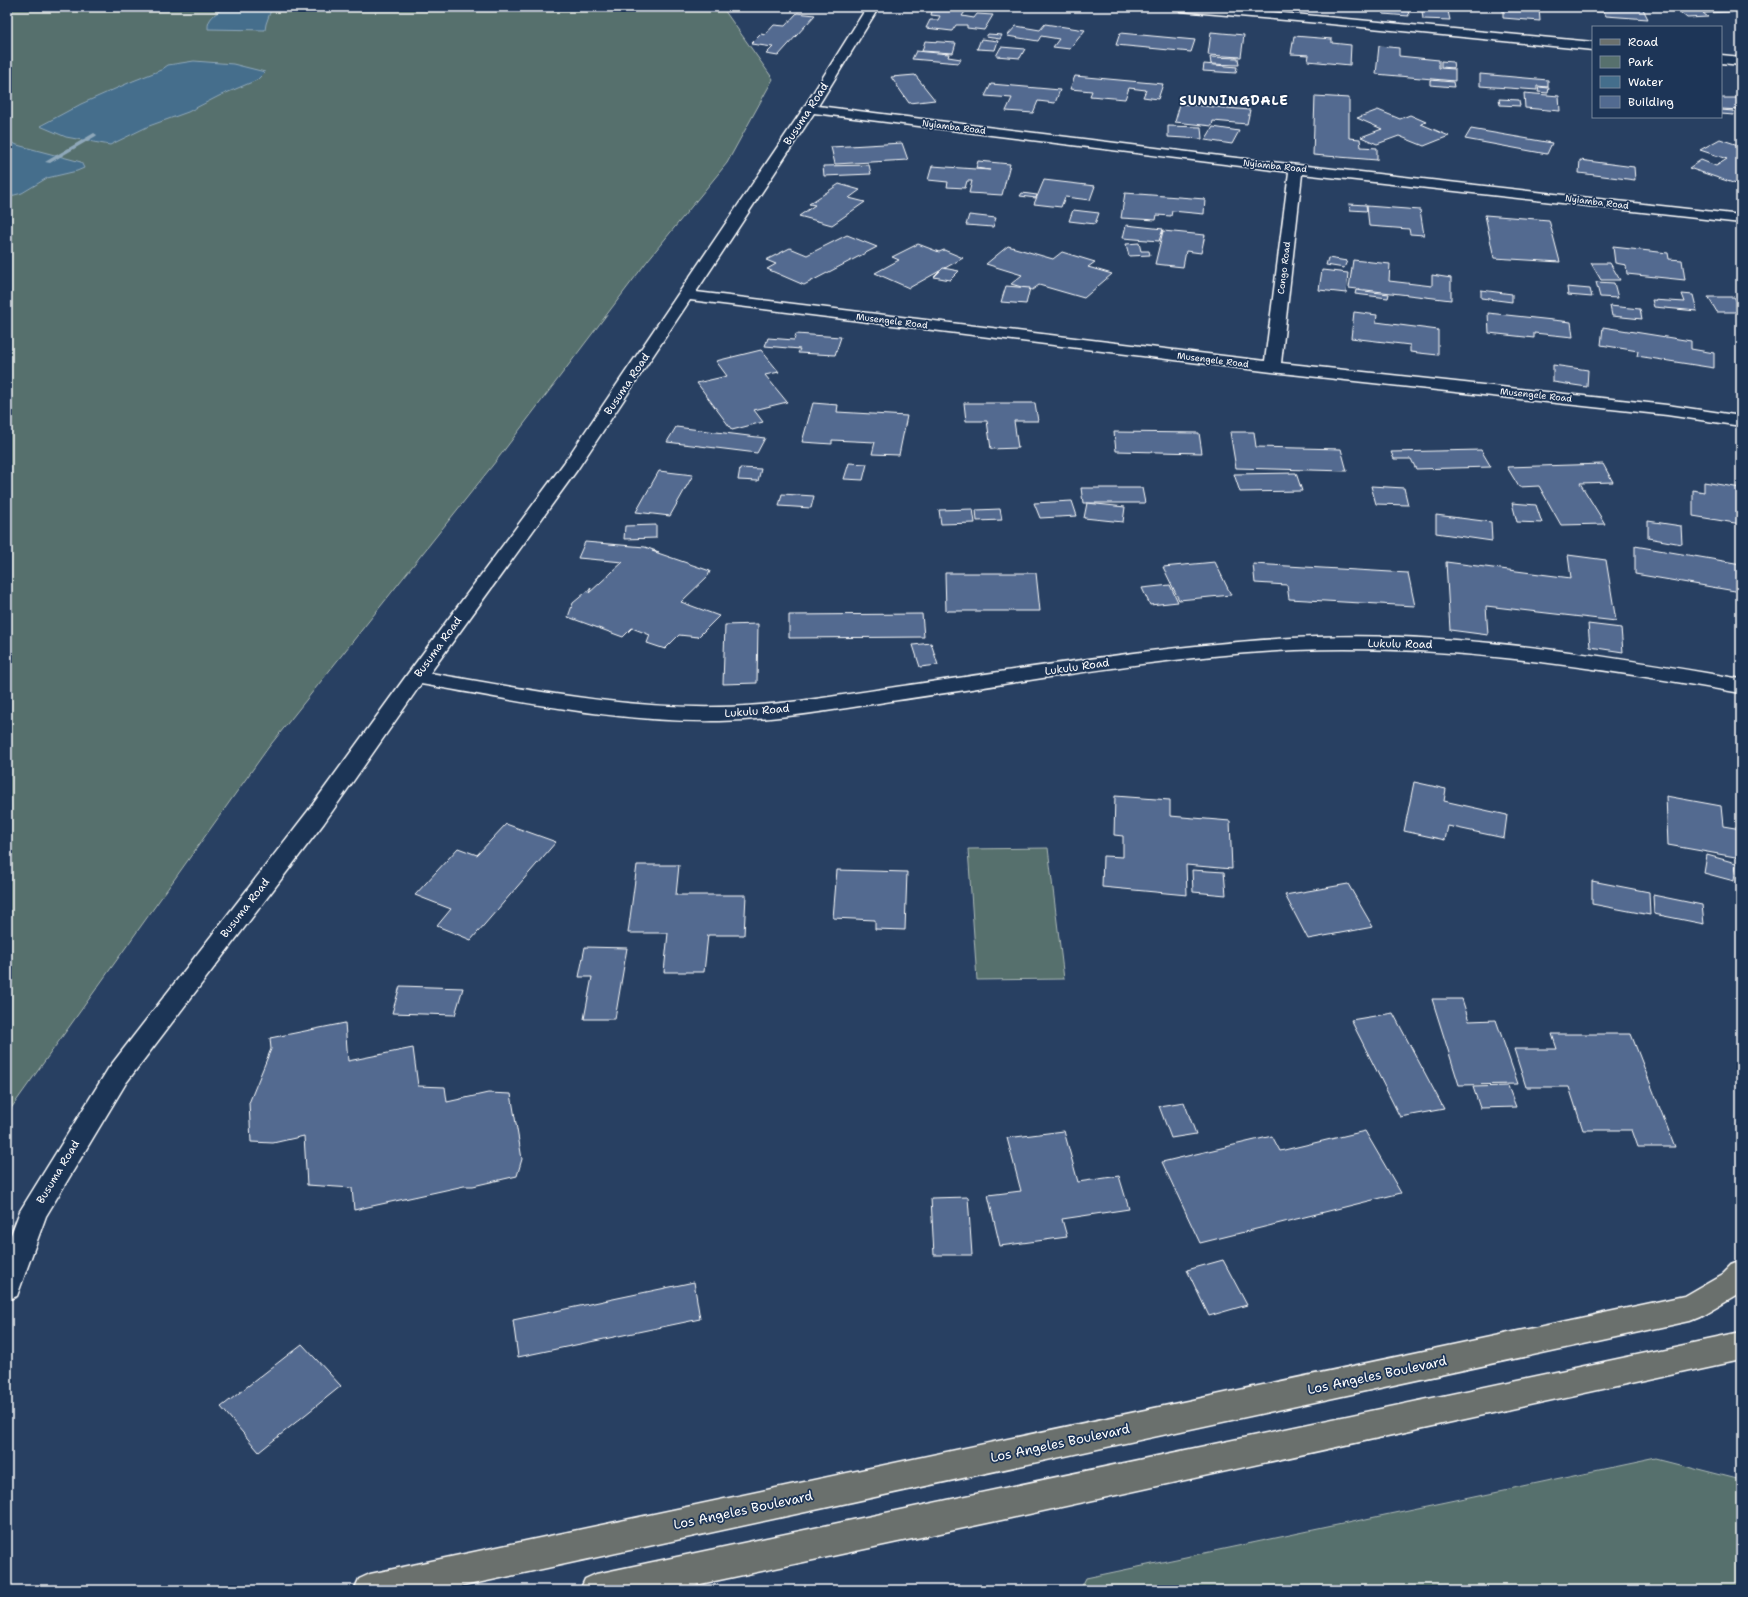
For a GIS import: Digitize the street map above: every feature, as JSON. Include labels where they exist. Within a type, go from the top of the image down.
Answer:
[{"type":"main road","name":"Los Angeles Boulevard","points":[[370,1590],[1690,1308],[1732,1283],[1741,1274]]},
{"type":"main road","points":[[596,1590],[1741,1346]]},
{"type":"street","name":"Busuma Road","points":[[7,1286],[15,1260],[34,1212],[117,1076],[316,816],[571,466],[810,110],[873,7]]},
{"type":"street","points":[[1180,7],[1331,20],[1592,46]]},
{"type":"street","points":[[1331,20],[1332,7]]},
{"type":"street","points":[[1722,59],[1741,61]]},
{"type":"street","name":"Nyiamba Road","points":[[810,110],[1741,219]]},
{"type":"street","name":"Congo Road","points":[[1272,367],[1296,168]]},
{"type":"street","name":"Musengele Road","points":[[686,295],[1272,367],[1660,409],[1741,422]]},
{"type":"street","name":"Lukulu Road","points":[[416,677],[540,698],[620,709],[720,714],[796,708],[1169,654],[1295,644],[1364,643],[1439,645],[1537,655],[1627,666],[1741,686]]},
{"type":"green space","points":[[7,7],[722,7],[773,79],[727,163],[648,260],[496,461],[268,748],[7,1114]]},
{"type":"green space","points":[[1048,848],[1064,979],[977,980],[968,849]]},
{"type":"green space","points":[[1655,1458],[1741,1480],[1741,1590],[1080,1590],[1086,1578]]},
{"type":"water","points":[[224,7],[272,7],[265,30],[208,29],[211,19]]},
{"type":"water","points":[[194,61],[233,64],[265,72],[257,80],[219,96],[188,112],[149,126],[110,145],[66,137],[40,126],[81,104],[161,70],[168,65]]},
{"type":"water","points":[[7,140],[17,145],[81,162],[84,168],[47,178],[22,193],[7,197]]},
{"type":"building","points":[[933,7],[967,9],[962,16],[974,18],[977,14],[993,15],[984,30],[967,28],[967,25],[956,25],[952,31],[926,28],[930,20],[938,20],[940,16],[931,15]]},
{"type":"building","points":[[1382,7],[1447,7],[1450,20],[1423,19],[1422,11],[1408,10],[1409,16],[1383,14]]},
{"type":"building","points":[[1503,7],[1539,8],[1540,21],[1503,18]]},
{"type":"building","points":[[1581,7],[1642,7],[1648,19],[1606,16],[1604,12],[1583,11]]},
{"type":"building","points":[[1674,7],[1726,7],[1732,12],[1703,13],[1708,17],[1687,18]]},
{"type":"building","points":[[797,13],[815,15],[778,56],[766,54],[773,47],[751,44],[761,34],[765,35],[774,25],[785,26]]},
{"type":"building","points":[[1045,24],[1085,30],[1070,49],[1053,47],[1059,39],[1041,36],[1038,41],[1007,36],[1016,26],[1040,30]]},
{"type":"building","points":[[1211,32],[1244,35],[1241,57],[1208,55]]},
{"type":"building","points":[[1120,33],[1195,40],[1191,52],[1116,45]]},
{"type":"building","points":[[988,34],[1002,35],[1000,39],[986,37]]},
{"type":"building","points":[[1294,36],[1332,39],[1332,43],[1351,45],[1350,65],[1308,61],[1309,55],[1291,54]]},
{"type":"building","points":[[981,39],[998,41],[995,50],[977,49]]},
{"type":"building","points":[[925,41],[956,43],[953,53],[922,51]]},
{"type":"building","points":[[1379,46],[1399,48],[1399,56],[1439,60],[1439,68],[1455,69],[1455,81],[1376,74]]},
{"type":"building","points":[[1001,47],[1025,49],[1020,58],[996,56]]},
{"type":"building","points":[[916,51],[949,54],[948,57],[961,59],[959,63],[912,59]]},
{"type":"building","points":[[1210,57],[1238,58],[1239,65],[1211,64]]},
{"type":"building","points":[[1441,61],[1453,62],[1454,68],[1441,67]]},
{"type":"building","points":[[1204,64],[1237,67],[1236,73],[1203,71]]},
{"type":"building","points":[[1480,74],[1548,80],[1548,87],[1537,86],[1537,90],[1480,86]]},
{"type":"building","points":[[915,75],[935,100],[909,103],[891,77]]},
{"type":"building","points":[[1075,76],[1163,84],[1158,99],[1143,97],[1146,90],[1129,88],[1125,99],[1090,96],[1092,91],[1070,89]]},
{"type":"building","points":[[1430,80],[1453,82],[1454,87],[1430,85]]},
{"type":"building","points":[[991,84],[1060,90],[1055,103],[1038,101],[1033,113],[1006,111],[1012,98],[985,96]]},
{"type":"building","points":[[1539,87],[1549,88],[1548,93],[1538,92]]},
{"type":"building","points":[[1524,93],[1559,96],[1560,111],[1525,108]]},
{"type":"building","points":[[1315,96],[1349,98],[1349,138],[1360,139],[1361,147],[1377,148],[1377,160],[1313,155]]},
{"type":"building","points":[[1722,98],[1741,98],[1741,110],[1722,109]]},
{"type":"building","points":[[1499,99],[1519,100],[1520,106],[1500,105]]},
{"type":"building","points":[[1180,104],[1250,110],[1247,124],[1213,121],[1212,126],[1175,122]]},
{"type":"building","points":[[1378,110],[1400,119],[1410,115],[1426,122],[1421,124],[1449,136],[1424,146],[1399,136],[1377,144],[1361,137],[1382,129],[1357,118]]},
{"type":"building","points":[[1722,110],[1733,111],[1734,115],[1722,114]]},
{"type":"building","points":[[1168,126],[1201,127],[1202,139],[1168,137]]},
{"type":"building","points":[[1213,127],[1239,131],[1232,144],[1205,140]]},
{"type":"building","points":[[1471,129],[1552,143],[1547,154],[1465,139]]},
{"type":"building","points":[[1720,139],[1741,146],[1741,184],[1739,185],[1689,168],[1701,160],[1716,166],[1727,159],[1700,150]]},
{"type":"building","points":[[902,143],[908,160],[835,164],[831,147]]},
{"type":"building","points":[[1580,160],[1634,167],[1635,180],[1579,173]]},
{"type":"building","points":[[978,161],[1010,164],[1002,195],[969,193],[972,181],[967,181],[965,188],[947,187],[948,182],[928,180],[932,166],[990,170],[976,168]]},
{"type":"building","points":[[869,165],[871,174],[824,176],[823,166]]},
{"type":"building","points":[[1044,180],[1095,186],[1090,200],[1065,197],[1061,207],[1034,204]]},
{"type":"building","points":[[839,184],[860,190],[849,198],[865,202],[832,225],[799,216],[815,205],[809,204]]},
{"type":"building","points":[[1022,193],[1037,195],[1036,198],[1020,196]]},
{"type":"building","points":[[1125,193],[1205,199],[1204,214],[1172,211],[1171,216],[1157,215],[1156,220],[1121,218]]},
{"type":"building","points":[[1349,204],[1366,205],[1367,211],[1350,210]]},
{"type":"building","points":[[1367,206],[1420,210],[1424,235],[1410,234],[1409,229],[1369,226]]},
{"type":"building","points":[[1073,210],[1099,213],[1095,224],[1069,221]]},
{"type":"building","points":[[969,215],[996,218],[993,227],[966,225]]},
{"type":"building","points":[[1485,215],[1549,220],[1560,262],[1494,258]]},
{"type":"building","points":[[1126,225],[1163,229],[1159,241],[1123,238]]},
{"type":"building","points":[[1163,231],[1205,235],[1201,253],[1186,251],[1183,267],[1155,264]]},
{"type":"building","points":[[847,235],[877,247],[804,285],[767,269],[776,264],[766,260],[790,248],[807,255]]},
{"type":"building","points":[[1139,243],[1141,251],[1149,251],[1150,255],[1129,256],[1126,244]]},
{"type":"building","points":[[918,244],[939,252],[944,250],[963,258],[909,288],[875,273],[899,260],[892,257]]},
{"type":"building","points":[[1008,246],[1053,259],[1062,252],[1095,262],[1088,267],[1112,274],[1084,298],[1039,285],[1032,290],[1011,284],[1022,275],[986,264]]},
{"type":"building","points":[[1613,247],[1668,253],[1669,259],[1682,260],[1685,280],[1627,274],[1626,265],[1615,263]]},
{"type":"building","points":[[1328,258],[1347,261],[1344,268],[1326,265]]},
{"type":"building","points":[[1353,260],[1390,264],[1389,281],[1432,286],[1432,275],[1451,278],[1451,300],[1349,288]]},
{"type":"building","points":[[1591,263],[1610,263],[1620,280],[1601,280]]},
{"type":"building","points":[[943,268],[959,271],[950,280],[934,277]]},
{"type":"building","points":[[1322,270],[1348,273],[1346,293],[1319,290]]},
{"type":"building","points":[[1596,282],[1614,283],[1618,298],[1600,297]]},
{"type":"building","points":[[1006,286],[1030,288],[1026,304],[1001,302]]},
{"type":"building","points":[[1567,287],[1590,289],[1592,297],[1568,295]]},
{"type":"building","points":[[1356,290],[1389,294],[1388,298],[1355,294]]},
{"type":"building","points":[[1481,290],[1512,294],[1512,302],[1481,298]]},
{"type":"building","points":[[1682,294],[1693,295],[1697,311],[1654,307],[1652,300],[1685,302]]},
{"type":"building","points":[[1708,297],[1734,297],[1741,308],[1741,312],[1717,312]]},
{"type":"building","points":[[1610,306],[1640,309],[1642,319],[1612,316]]},
{"type":"building","points":[[1354,312],[1377,315],[1376,322],[1438,330],[1438,355],[1410,352],[1410,345],[1351,338]]},
{"type":"building","points":[[1488,313],[1571,322],[1573,337],[1534,333],[1534,338],[1489,333]]},
{"type":"building","points":[[1603,327],[1691,341],[1691,349],[1714,353],[1714,368],[1637,356],[1638,351],[1601,345]]},
{"type":"building","points":[[796,334],[841,337],[835,355],[798,353],[800,349],[765,346],[768,338],[794,340]]},
{"type":"building","points":[[761,350],[779,372],[765,375],[787,402],[754,410],[763,422],[732,430],[697,383],[727,376],[716,361]]},
{"type":"building","points":[[1553,365],[1588,370],[1587,387],[1553,382]]},
{"type":"building","points":[[813,403],[838,405],[837,412],[907,416],[899,455],[872,454],[875,442],[832,440],[832,444],[802,442]]},
{"type":"building","points":[[964,403],[1035,403],[1038,421],[1014,421],[1018,448],[991,449],[987,421],[966,421]]},
{"type":"building","points":[[676,427],[765,438],[757,453],[667,442]]},
{"type":"building","points":[[1114,432],[1199,433],[1202,453],[1116,451]]},
{"type":"building","points":[[1230,432],[1254,432],[1256,447],[1341,449],[1347,471],[1236,468]]},
{"type":"building","points":[[1481,450],[1491,467],[1416,469],[1411,459],[1394,459],[1391,452]]},
{"type":"building","points":[[849,463],[867,464],[863,480],[844,479]]},
{"type":"building","points":[[1603,464],[1613,482],[1580,483],[1605,524],[1561,525],[1539,486],[1519,487],[1507,467]]},
{"type":"building","points":[[740,468],[761,469],[758,481],[738,480]]},
{"type":"building","points":[[659,471],[693,475],[670,516],[636,512]]},
{"type":"building","points":[[1296,473],[1302,491],[1240,492],[1234,474]]},
{"type":"building","points":[[1704,482],[1741,488],[1741,524],[1693,516],[1693,490],[1704,492]]},
{"type":"building","points":[[1371,486],[1404,488],[1408,505],[1376,504]]},
{"type":"building","points":[[1081,488],[1142,488],[1145,503],[1083,503]]},
{"type":"building","points":[[782,494],[814,496],[811,508],[779,506]]},
{"type":"building","points":[[1072,501],[1077,516],[1040,518],[1034,503]]},
{"type":"building","points":[[1087,503],[1125,507],[1123,522],[1084,518]]},
{"type":"building","points":[[1512,503],[1536,505],[1542,523],[1517,522]]},
{"type":"building","points":[[973,509],[975,523],[941,524],[939,510]]},
{"type":"building","points":[[1000,509],[1002,520],[977,521],[976,510]]},
{"type":"building","points":[[1436,515],[1491,522],[1492,541],[1436,533]]},
{"type":"building","points":[[1648,521],[1681,526],[1682,544],[1648,538]]},
{"type":"building","points":[[656,525],[656,538],[624,539],[625,526]]},
{"type":"building","points":[[585,542],[645,547],[659,552],[652,551],[710,571],[708,576],[681,602],[719,616],[698,637],[679,635],[665,649],[647,643],[650,635],[632,628],[623,637],[568,617],[573,603],[591,588],[589,593],[623,562],[578,558]]},
{"type":"building","points":[[1635,546],[1741,564],[1741,592],[1635,574]]},
{"type":"building","points":[[1568,555],[1606,560],[1616,621],[1486,606],[1488,635],[1450,630],[1446,562],[1571,578]]},
{"type":"building","points":[[1215,562],[1231,595],[1179,600],[1163,567]]},
{"type":"building","points":[[1253,564],[1408,573],[1415,606],[1289,599],[1287,585],[1255,583]]},
{"type":"building","points":[[945,573],[1036,573],[1040,611],[946,611]]},
{"type":"building","points":[[1170,585],[1178,602],[1150,605],[1142,588]]},
{"type":"building","points":[[922,614],[924,637],[789,638],[789,615]]},
{"type":"building","points":[[758,624],[757,683],[723,684],[725,625]]},
{"type":"building","points":[[1588,624],[1621,628],[1623,652],[1590,647]]},
{"type":"building","points":[[931,643],[938,665],[920,667],[913,645]]},
{"type":"building","points":[[1414,782],[1446,789],[1444,801],[1507,815],[1504,838],[1448,826],[1445,840],[1404,831]]},
{"type":"building","points":[[1115,796],[1170,800],[1170,816],[1230,821],[1232,869],[1186,865],[1187,895],[1102,887],[1103,856],[1123,857],[1123,836],[1114,835]]},
{"type":"building","points":[[1666,796],[1721,806],[1723,826],[1741,829],[1741,858],[1668,845]]},
{"type":"building","points":[[506,824],[556,842],[471,940],[437,926],[451,909],[415,895],[458,848],[477,855]]},
{"type":"building","points":[[1707,855],[1736,863],[1734,881],[1704,873]]},
{"type":"building","points":[[637,865],[679,865],[676,895],[746,895],[744,935],[708,935],[704,972],[664,972],[668,933],[628,933]]},
{"type":"building","points":[[837,870],[907,872],[905,930],[875,929],[875,920],[833,918]]},
{"type":"building","points":[[1192,870],[1224,872],[1226,895],[1193,892]]},
{"type":"building","points":[[1592,881],[1649,892],[1650,915],[1592,904]]},
{"type":"building","points":[[1348,884],[1373,927],[1308,939],[1285,895]]},
{"type":"building","points":[[1653,895],[1702,905],[1704,924],[1654,914]]},
{"type":"building","points":[[585,947],[627,948],[615,1019],[584,1019],[592,977],[579,977]]},
{"type":"building","points":[[400,986],[463,988],[455,1015],[392,1013]]},
{"type":"building","points":[[1432,999],[1462,999],[1469,1021],[1496,1020],[1518,1084],[1459,1085]]},
{"type":"building","points":[[1393,1013],[1444,1109],[1400,1117],[1351,1020]]},
{"type":"building","points":[[345,1023],[348,1061],[413,1048],[418,1086],[445,1087],[447,1102],[488,1093],[511,1094],[522,1159],[517,1176],[354,1210],[352,1188],[307,1185],[304,1136],[273,1143],[251,1142],[249,1103],[271,1049],[270,1038]]},
{"type":"building","points":[[1552,1034],[1631,1034],[1675,1147],[1638,1147],[1632,1130],[1583,1130],[1569,1087],[1526,1087],[1514,1049],[1557,1049]]},
{"type":"building","points":[[1508,1086],[1516,1107],[1480,1108],[1473,1087]]},
{"type":"building","points":[[1184,1102],[1196,1134],[1171,1138],[1159,1106]]},
{"type":"building","points":[[1064,1131],[1078,1182],[1119,1176],[1129,1209],[1062,1219],[1067,1237],[1000,1246],[988,1195],[1021,1191],[1007,1138]]},
{"type":"building","points":[[1365,1131],[1401,1193],[1200,1243],[1162,1162],[1272,1136],[1280,1151]]},
{"type":"building","points":[[968,1197],[972,1255],[934,1255],[931,1198]]},
{"type":"building","points":[[1223,1260],[1247,1305],[1209,1316],[1187,1270]]},
{"type":"building","points":[[694,1282],[700,1319],[518,1357],[513,1320]]},
{"type":"building","points":[[302,1344],[341,1386],[259,1452],[221,1407]]},
{"type":"waterway","points":[[48,162],[94,135]]},
{"type":"district","name":"SUNNINGDALE","points":[[1234,100]]}]
